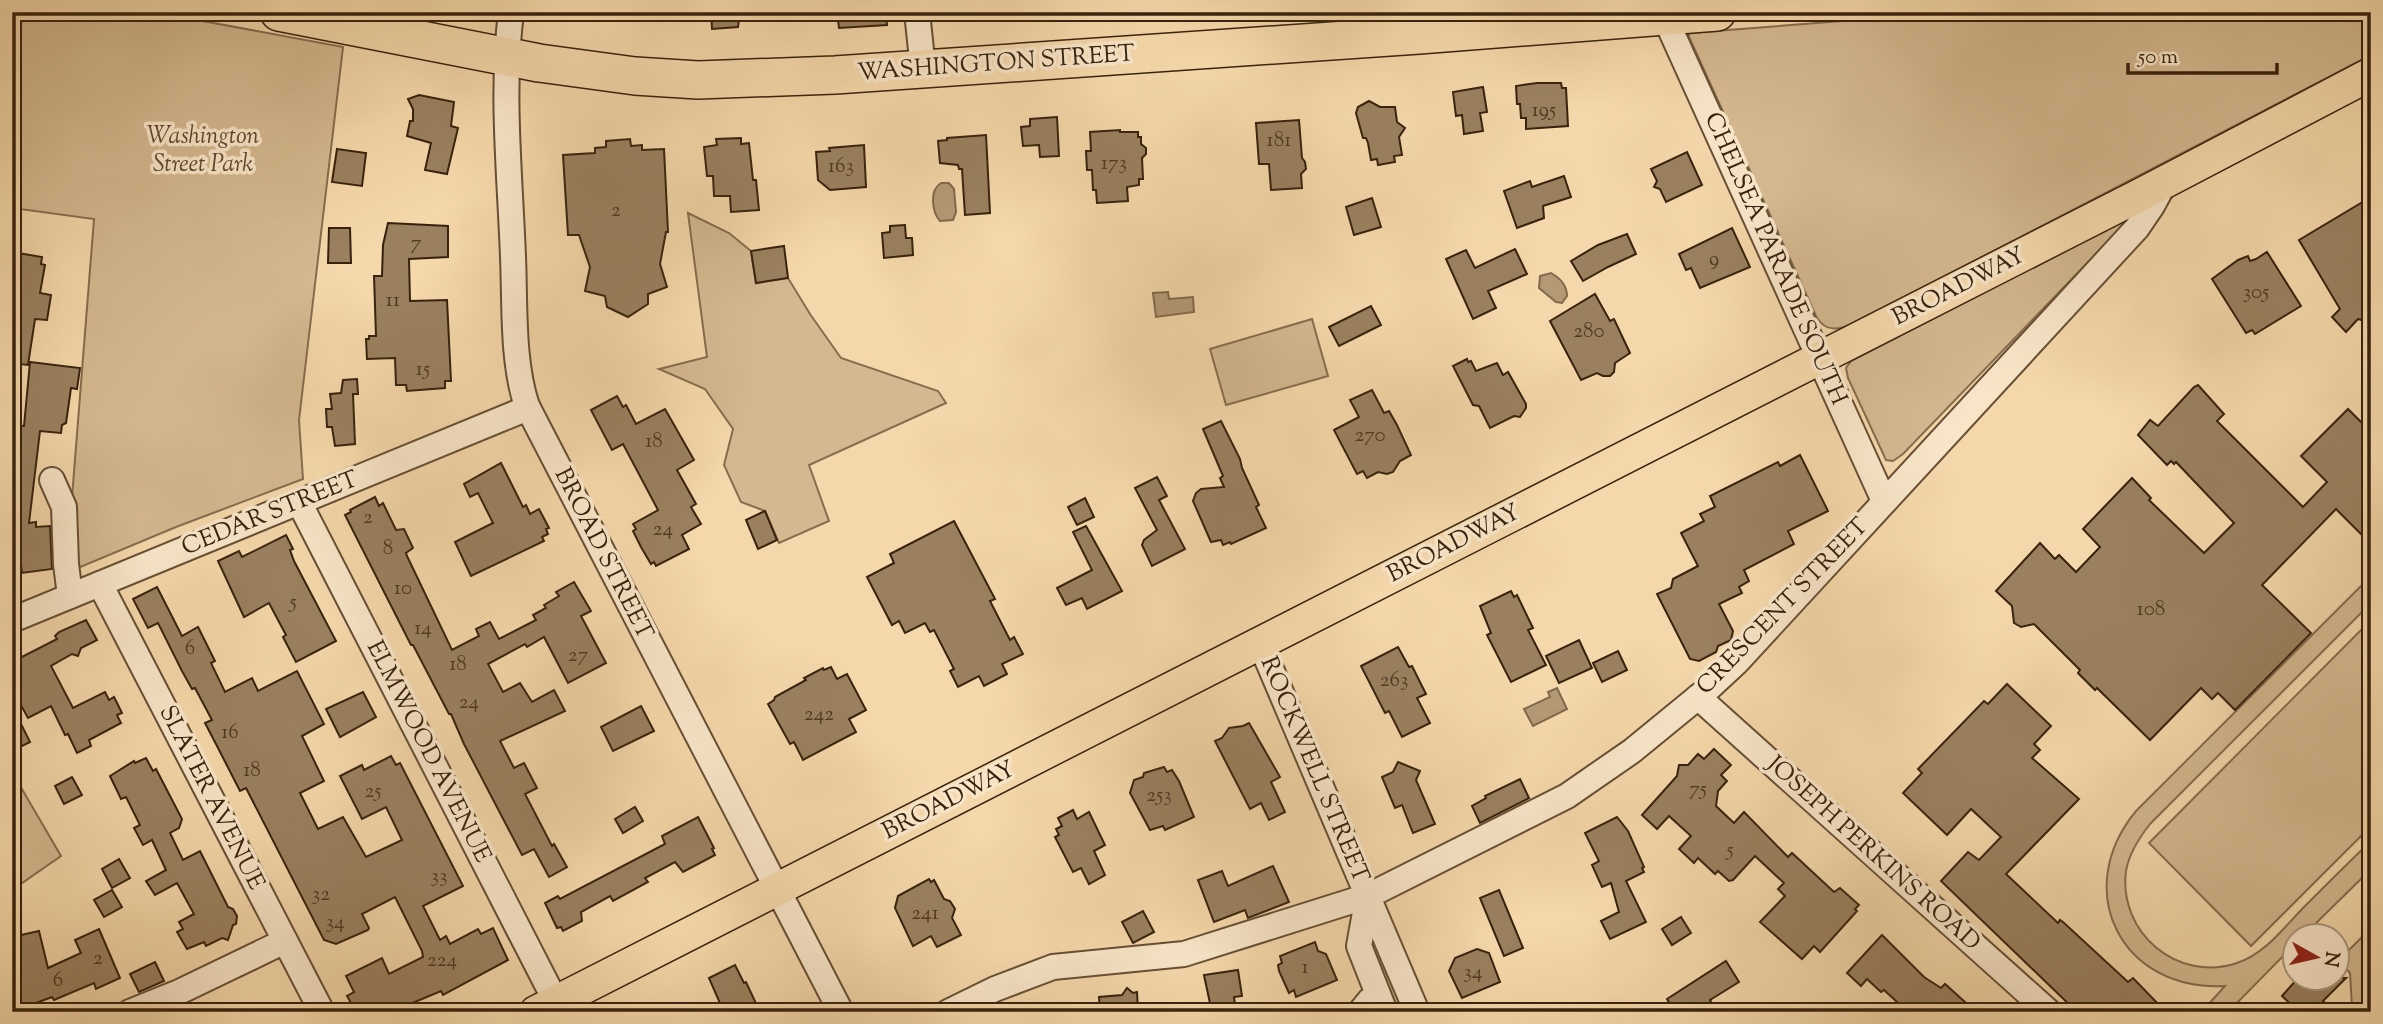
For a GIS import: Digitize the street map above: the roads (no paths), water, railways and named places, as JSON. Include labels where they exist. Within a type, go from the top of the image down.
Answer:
[{"type":"highway","name":"WASHINGTON STREET","points":[[279,12],[506,58],[625,75],[684,79],[802,77],[923,69],[1375,25],[1717,12]]},
{"type":"main road","name":"BROADWAY","points":[[546,1007],[2165,182],[2371,74]]},
{"type":"street","name":"BROAD STREET","points":[[510,12],[506,58],[517,329],[522,387],[528,408],[841,1012]]},
{"type":"street","points":[[917,12],[923,69]]},
{"type":"street","name":"CHELSEA PARADE SOUTH","points":[[1668,14],[1675,39],[1884,501]]},
{"type":"street","name":"CRESCENT STREET","points":[[948,1012],[995,989],[1053,967],[1184,954],[1368,896],[1567,796],[1632,751],[1729,669],[2137,228],[2165,182]]},
{"type":"street","name":"CEDAR STREET","points":[[12,620],[528,408]]},
{"type":"street","points":[[52,480],[64,507],[70,596]]},
{"type":"street","name":"ELMWOOD AVENUE","points":[[299,502],[546,1007]]},
{"type":"street","name":"SLATER AVENUE","points":[[100,584],[322,1012]]},
{"type":"street","name":"ROCKWELL STREET","points":[[1260,643],[1417,1012]]},
{"type":"street","name":"JOSEPH PERKINS ROAD","points":[[1698,697],[2049,1012]]},
{"type":"street","name":"ROCKWELL STREET","points":[[1368,896],[1359,946],[1382,1003]]},
{"type":"street","points":[[130,1012],[177,993],[285,941]]},
{"type":"street","points":[[1360,1012],[1369,1001],[1382,1003]]},
{"type":"park label","name":"Washington Street Park","points":[[203,151]]}]
